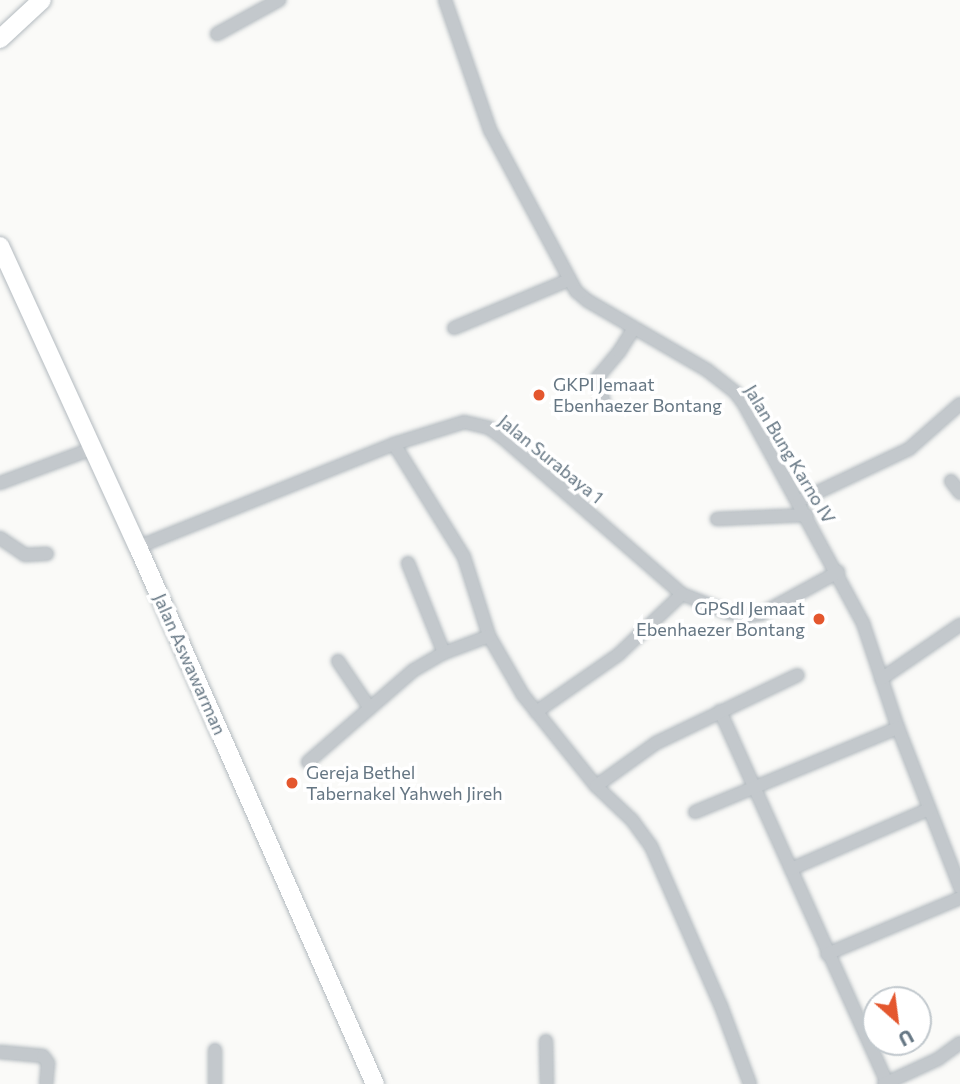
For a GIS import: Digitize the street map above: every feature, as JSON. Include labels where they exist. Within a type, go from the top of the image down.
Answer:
[{"type":"street","points":[[2,34],[42,0]]},
{"type":"street","points":[[217,34],[279,0]]},
{"type":"street","name":"Jalan Bung Karno IV","points":[[445,0],[490,130],[569,280],[588,301],[707,370],[735,392],[799,501],[838,572],[873,648],[898,728],[960,887]]},
{"type":"street","name":"Jalan Aswawarman","points":[[4,253],[269,839],[375,1084]]},
{"type":"street","points":[[454,328],[569,280]]},
{"type":"street","points":[[604,404],[598,377],[619,352],[634,328]]},
{"type":"street","points":[[799,501],[909,449],[960,404]]},
{"type":"street","name":"Jalan Surabaya 1","points":[[138,547],[394,444],[464,422],[489,428],[682,594],[727,612],[753,616],[771,610],[838,572]]},
{"type":"street","points":[[394,444],[468,565],[489,636],[536,712],[596,786],[632,820],[651,846],[721,1006],[750,1084]]},
{"type":"street","points":[[0,483],[93,448]]},
{"type":"street","points":[[951,481],[960,493]]},
{"type":"street","points":[[717,519],[807,515]]},
{"type":"street","points":[[0,542],[25,555],[47,554]]},
{"type":"street","points":[[408,563],[444,653]]},
{"type":"street","points":[[536,712],[618,655],[682,594]]},
{"type":"street","points":[[881,679],[960,625]]},
{"type":"street","points":[[308,762],[414,670],[444,653],[489,636]]},
{"type":"street","points":[[338,661],[369,708]]},
{"type":"street","points":[[596,786],[656,743],[798,675]]},
{"type":"street","points":[[720,711],[886,1083],[938,1059],[960,1043]]},
{"type":"street","points":[[695,812],[898,728]]},
{"type":"street","points":[[791,869],[929,809]]},
{"type":"street","points":[[827,954],[960,898]]},
{"type":"street","points":[[546,1041],[547,1084]]},
{"type":"street","points":[[215,1050],[215,1084]]},
{"type":"street","points":[[0,1052],[43,1056],[48,1063],[46,1084]]},
{"type":"place","name":"GKPI Jemaat Ebenhaezer Bontang","points":[[539,395]]},
{"type":"place","name":"GPSdI Jemaat Ebenhaezer Bontang","points":[[819,619]]},
{"type":"place","name":"Gereja Bethel Tabernakel Yahweh Jireh","points":[[292,783]]}]
